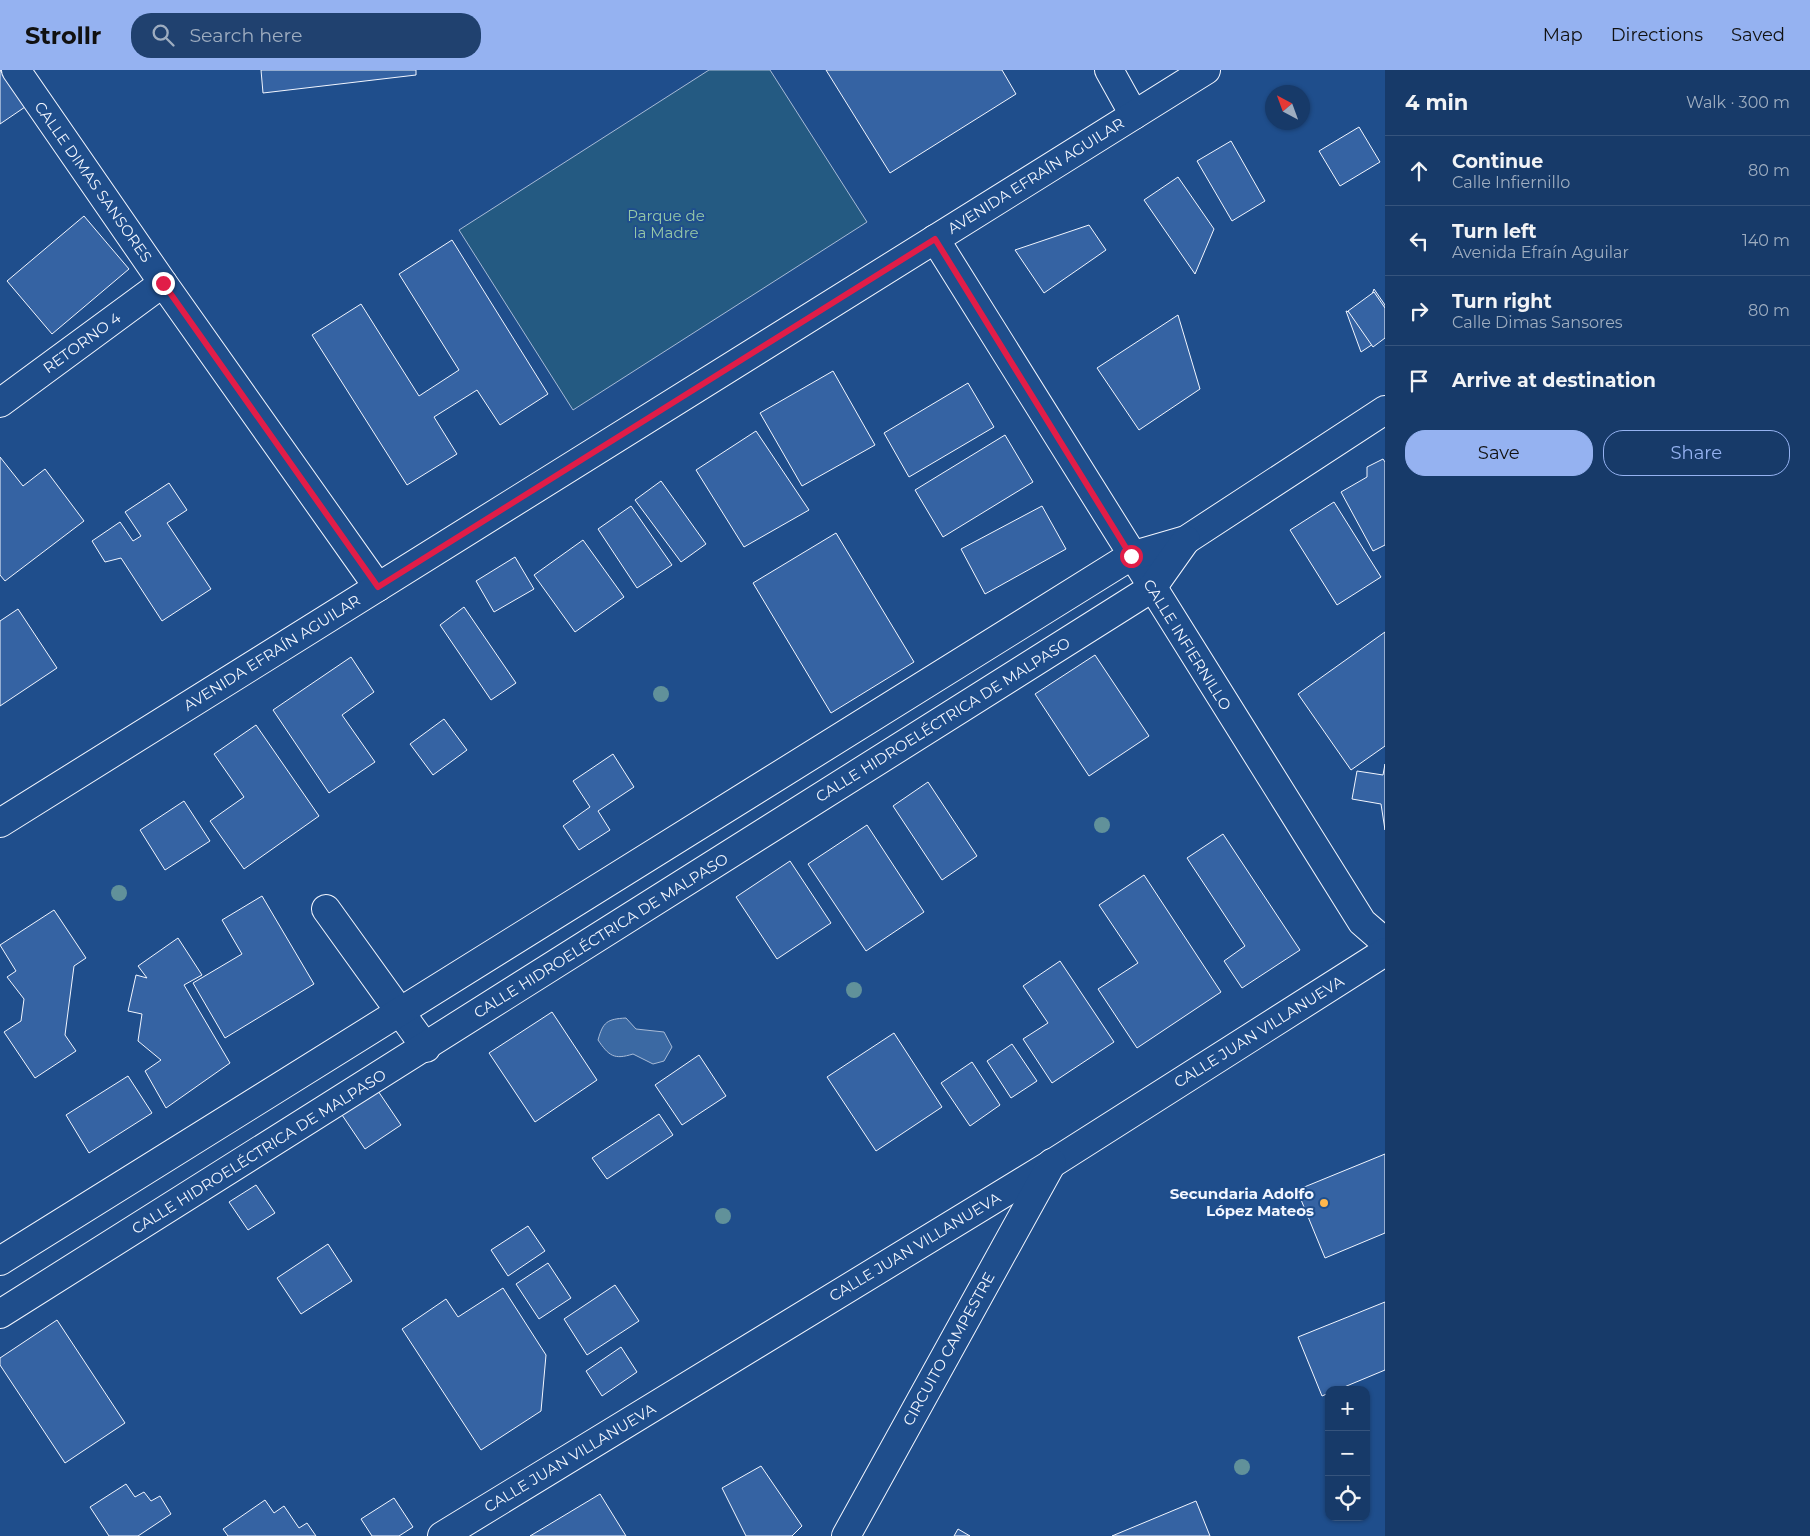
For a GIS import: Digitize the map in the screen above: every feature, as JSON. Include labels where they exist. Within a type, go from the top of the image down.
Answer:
[{"type":"street","name":"CALLE DIMAS SANSORES","points":[[16,70],[163,283],[378,587]]},
{"type":"street","points":[[1109,70],[1134,115]]},
{"type":"street","name":"AVENIDA EFRAÍN AGUILAR","points":[[0,823],[1206,70]]},
{"type":"street","name":"CALLE INFIERNILLO","points":[[935,239],[1131,556],[1362,922],[1385,942]]},
{"type":"street","name":"RETORNO 4","points":[[0,403],[163,283]]},
{"type":"street","name":"CALLE HIDROELÉCTRICA DE MALPASO","points":[[0,1261],[1131,556],[1186,540],[1385,410]]},
{"type":"street","name":"CALLE HIDROELÉCTRICA DE MALPASO","points":[[0,1314],[426,1048],[1152,588],[1186,540]]},
{"type":"street","points":[[326,908],[426,1048]]},
{"type":"street","name":"CALLE JUAN VILLANUEVA","points":[[442,1536],[1052,1163],[1385,952]]},
{"type":"street","name":"CIRCUITO CAMPESTRE","points":[[846,1536],[1052,1163]]},
{"type":"green space","name":"Parque de la Madre","points":[[709,70],[770,70],[867,222],[573,410],[459,230]]},
{"type":"shaded area","points":[[626,1018],[636,1029],[664,1032],[672,1047],[664,1061],[653,1064],[633,1054],[621,1057],[612,1055],[605,1050],[598,1040],[604,1025],[614,1019]]},
{"type":"building","points":[[0,70],[25,107],[0,124]]},
{"type":"building","points":[[261,70],[416,70],[416,75],[263,93]]},
{"type":"building","points":[[826,70],[1002,70],[1016,94],[890,173]]},
{"type":"building","points":[[1359,127],[1380,162],[1340,186],[1319,151]]},
{"type":"building","points":[[1231,141],[1265,201],[1232,221],[1197,161]]},
{"type":"building","points":[[1178,177],[1214,229],[1195,274],[1144,200]]},
{"type":"building","points":[[84,216],[129,269],[52,334],[7,281]]},
{"type":"building","points":[[1089,225],[1106,250],[1044,293],[1015,250]]},
{"type":"building","points":[[452,240],[548,394],[500,425],[477,390],[434,417],[457,454],[407,485],[312,335],[361,304],[419,396],[459,370],[399,274]]},
{"type":"building","points":[[1374,289],[1385,305],[1385,336],[1361,352],[1346,311],[1372,319],[1369,302]]},
{"type":"building","points":[[1374,292],[1385,308],[1385,338],[1373,347],[1348,311]]},
{"type":"building","points":[[1178,315],[1200,389],[1139,430],[1097,368]]},
{"type":"building","points":[[833,371],[875,445],[802,486],[760,413]]},
{"type":"building","points":[[968,383],[994,427],[909,477],[884,433]]},
{"type":"building","points":[[756,431],[809,510],[744,547],[696,470]]},
{"type":"building","points":[[1005,435],[1033,482],[943,537],[915,490]]},
{"type":"building","points":[[0,457],[23,486],[45,469],[84,521],[5,581],[0,575]]},
{"type":"building","points":[[1383,459],[1385,462],[1385,545],[1373,551],[1341,492],[1367,477],[1367,467]]},
{"type":"building","points":[[661,481],[706,544],[681,562],[635,500]]},
{"type":"building","points":[[169,483],[187,510],[167,523],[211,589],[162,621],[121,558],[105,562],[92,541],[120,522],[133,541],[141,536],[125,512]]},
{"type":"building","points":[[1334,502],[1381,577],[1337,605],[1290,530]]},
{"type":"building","points":[[631,506],[672,565],[637,588],[598,529]]},
{"type":"building","points":[[1042,506],[1066,549],[985,594],[961,549]]},
{"type":"building","points":[[836,533],[914,662],[831,713],[753,583]]},
{"type":"building","points":[[583,540],[624,597],[575,632],[534,575]]},
{"type":"building","points":[[515,557],[534,589],[494,612],[476,581]]},
{"type":"building","points":[[464,607],[516,683],[491,700],[440,625]]},
{"type":"building","points":[[18,609],[57,668],[0,706],[0,621]]},
{"type":"building","points":[[1385,632],[1385,746],[1351,770],[1298,694]]},
{"type":"building","points":[[1095,655],[1149,736],[1089,776],[1035,694]]},
{"type":"building","points":[[351,657],[374,692],[342,715],[375,762],[329,793],[273,710]]},
{"type":"building","points":[[444,719],[467,750],[433,775],[410,744]]},
{"type":"building","points":[[256,725],[319,816],[244,869],[210,821],[244,797],[214,754]]},
{"type":"building","points":[[613,754],[634,787],[598,811],[610,830],[579,850],[563,826],[590,807],[573,781]]},
{"type":"building","points":[[1385,764],[1385,830],[1381,804],[1352,799],[1357,771],[1383,775]]},
{"type":"building","points":[[928,782],[977,856],[942,880],[893,806]]},
{"type":"building","points":[[184,801],[210,841],[165,870],[140,830]]},
{"type":"building","points":[[867,825],[924,912],[866,951],[808,864]]},
{"type":"building","points":[[1223,834],[1300,950],[1242,988],[1224,961],[1245,946],[1187,858]]},
{"type":"building","points":[[790,861],[831,923],[777,959],[736,897]]},
{"type":"building","points":[[1144,875],[1221,992],[1137,1048],[1098,989],[1138,963],[1099,905]]},
{"type":"building","points":[[262,896],[314,984],[225,1038],[193,983],[242,954],[222,920]]},
{"type":"building","points":[[54,910],[86,958],[74,966],[65,1035],[76,1051],[35,1078],[4,1032],[21,1021],[24,999],[7,977],[16,971],[0,945]]},
{"type":"building","points":[[178,938],[202,975],[184,985],[230,1063],[166,1108],[145,1071],[161,1060],[138,1041],[142,1014],[128,1011],[136,975],[147,978],[138,966]]},
{"type":"building","points":[[1060,961],[1114,1042],[1052,1083],[1023,1039],[1048,1023],[1023,986]]},
{"type":"building","points":[[552,1012],[597,1080],[535,1122],[489,1053]]},
{"type":"building","points":[[894,1033],[942,1107],[876,1151],[827,1077]]},
{"type":"building","points":[[1012,1044],[1037,1081],[1011,1098],[987,1061]]},
{"type":"building","points":[[699,1055],[726,1096],[682,1125],[655,1085]]},
{"type":"building","points":[[972,1062],[1000,1105],[970,1126],[941,1083]]},
{"type":"building","points":[[128,1076],[152,1113],[89,1153],[66,1115]]},
{"type":"building","points":[[376,1088],[401,1125],[365,1149],[340,1112]]},
{"type":"building","points":[[659,1114],[673,1135],[607,1179],[592,1158]]},
{"type":"building","points":[[1385,1154],[1385,1233],[1325,1258],[1297,1190]]},
{"type":"building","points":[[256,1185],[275,1213],[248,1230],[229,1202]]},
{"type":"building","points":[[528,1226],[545,1251],[508,1276],[491,1250]]},
{"type":"building","points":[[328,1244],[352,1281],[301,1314],[277,1278]]},
{"type":"building","points":[[548,1263],[571,1298],[539,1319],[516,1284]]},
{"type":"building","points":[[615,1285],[639,1321],[587,1355],[564,1319]]},
{"type":"building","points":[[503,1288],[546,1355],[541,1411],[481,1450],[402,1329],[446,1299],[458,1317]]},
{"type":"building","points":[[1385,1302],[1385,1370],[1347,1386],[1325,1386],[1325,1395],[1322,1396],[1298,1337]]},
{"type":"building","points":[[57,1320],[125,1423],[65,1463],[0,1365],[0,1358]]},
{"type":"building","points":[[621,1347],[637,1372],[602,1396],[586,1371]]},
{"type":"building","points":[[761,1466],[802,1526],[792,1536],[746,1536],[722,1488]]},
{"type":"building","points":[[126,1484],[135,1497],[144,1492],[151,1501],[160,1496],[171,1514],[138,1536],[109,1536],[90,1507]]},
{"type":"building","points":[[600,1494],[626,1536],[530,1536]]},
{"type":"building","points":[[394,1498],[413,1527],[399,1536],[372,1536],[361,1519]]},
{"type":"building","points":[[265,1500],[274,1513],[284,1506],[299,1528],[307,1523],[316,1536],[228,1536],[223,1529]]},
{"type":"building","points":[[1196,1501],[1210,1536],[1112,1536]]},
{"type":"building","points":[[958,1529],[970,1536],[954,1536]]},
{"type":"place","name":"Secundaria Adolfo López Mateos","points":[[1324,1203]]},
{"type":"route","points":[[163,283],[378,587],[935,239],[1131,556]]}]
